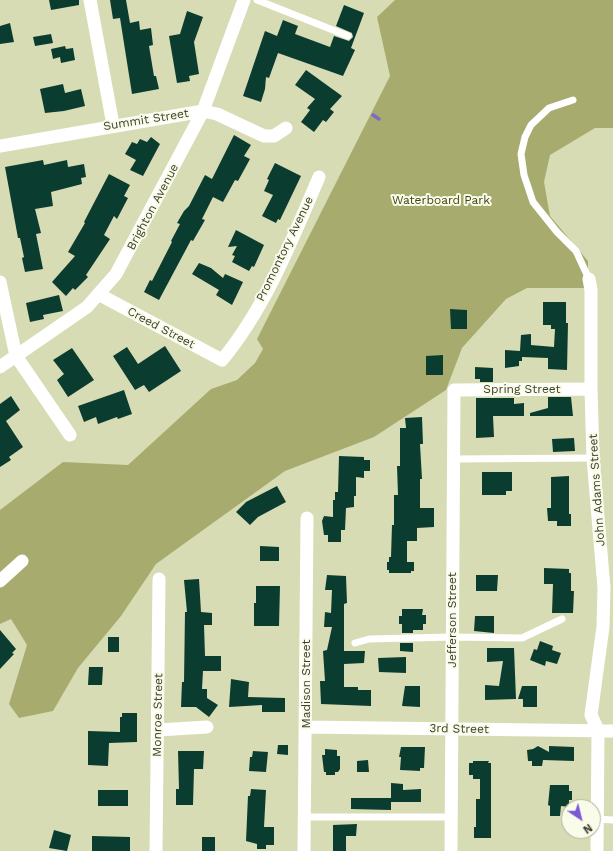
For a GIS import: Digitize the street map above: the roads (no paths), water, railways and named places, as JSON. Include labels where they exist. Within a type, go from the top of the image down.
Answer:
[{"type":"street","points":[[90,0],[113,125]]},
{"type":"street","name":"Brighton Avenue","points":[[0,366],[78,314],[100,295],[122,264],[203,110],[244,0]]},
{"type":"street","name":"Summit Street","points":[[0,146],[203,110],[217,114],[264,136],[274,136],[286,128]]},
{"type":"street","name":"Promontory Avenue","points":[[222,360],[232,348],[270,284],[319,177]]},
{"type":"street","name":"John Adams Street","points":[[589,278],[592,290],[591,389],[593,458],[604,588],[603,627],[591,715],[598,730],[597,799]]},
{"type":"street","points":[[0,282],[16,356],[70,435]]},
{"type":"street","name":"Creed Street","points":[[100,295],[222,360]]},
{"type":"street","name":"Spring Street","points":[[454,390],[591,389]]},
{"type":"street","name":"Jefferson Street","points":[[451,851],[454,390]]},
{"type":"street","name":"Madison Street","points":[[304,851],[307,518]]},
{"type":"street","points":[[0,581],[22,561]]},
{"type":"street","name":"Monroe Street","points":[[156,851],[159,579]]},
{"type":"street","points":[[158,730],[207,727]]},
{"type":"street","name":"3rd Street","points":[[306,728],[613,730]]},
{"type":"street","name":"John Adams Street","points":[[597,839],[597,851]]},
{"type":"lane","points":[[257,0],[348,36]]},
{"type":"lane","points":[[573,100],[548,108],[531,125],[525,137],[521,154],[524,175],[533,202],[557,232],[576,252],[589,278]]},
{"type":"lane","points":[[453,460],[593,458]]},
{"type":"lane","points":[[355,643],[369,639],[452,636],[522,638],[562,618]]},
{"type":"lane","points":[[304,817],[451,817]]},
{"type":"lane","points":[[601,819],[613,820]]},
{"type":"waterway","points":[[373,115],[379,119]]},
{"type":"park label","name":"Waterboard Park","points":[[441,200]]}]
